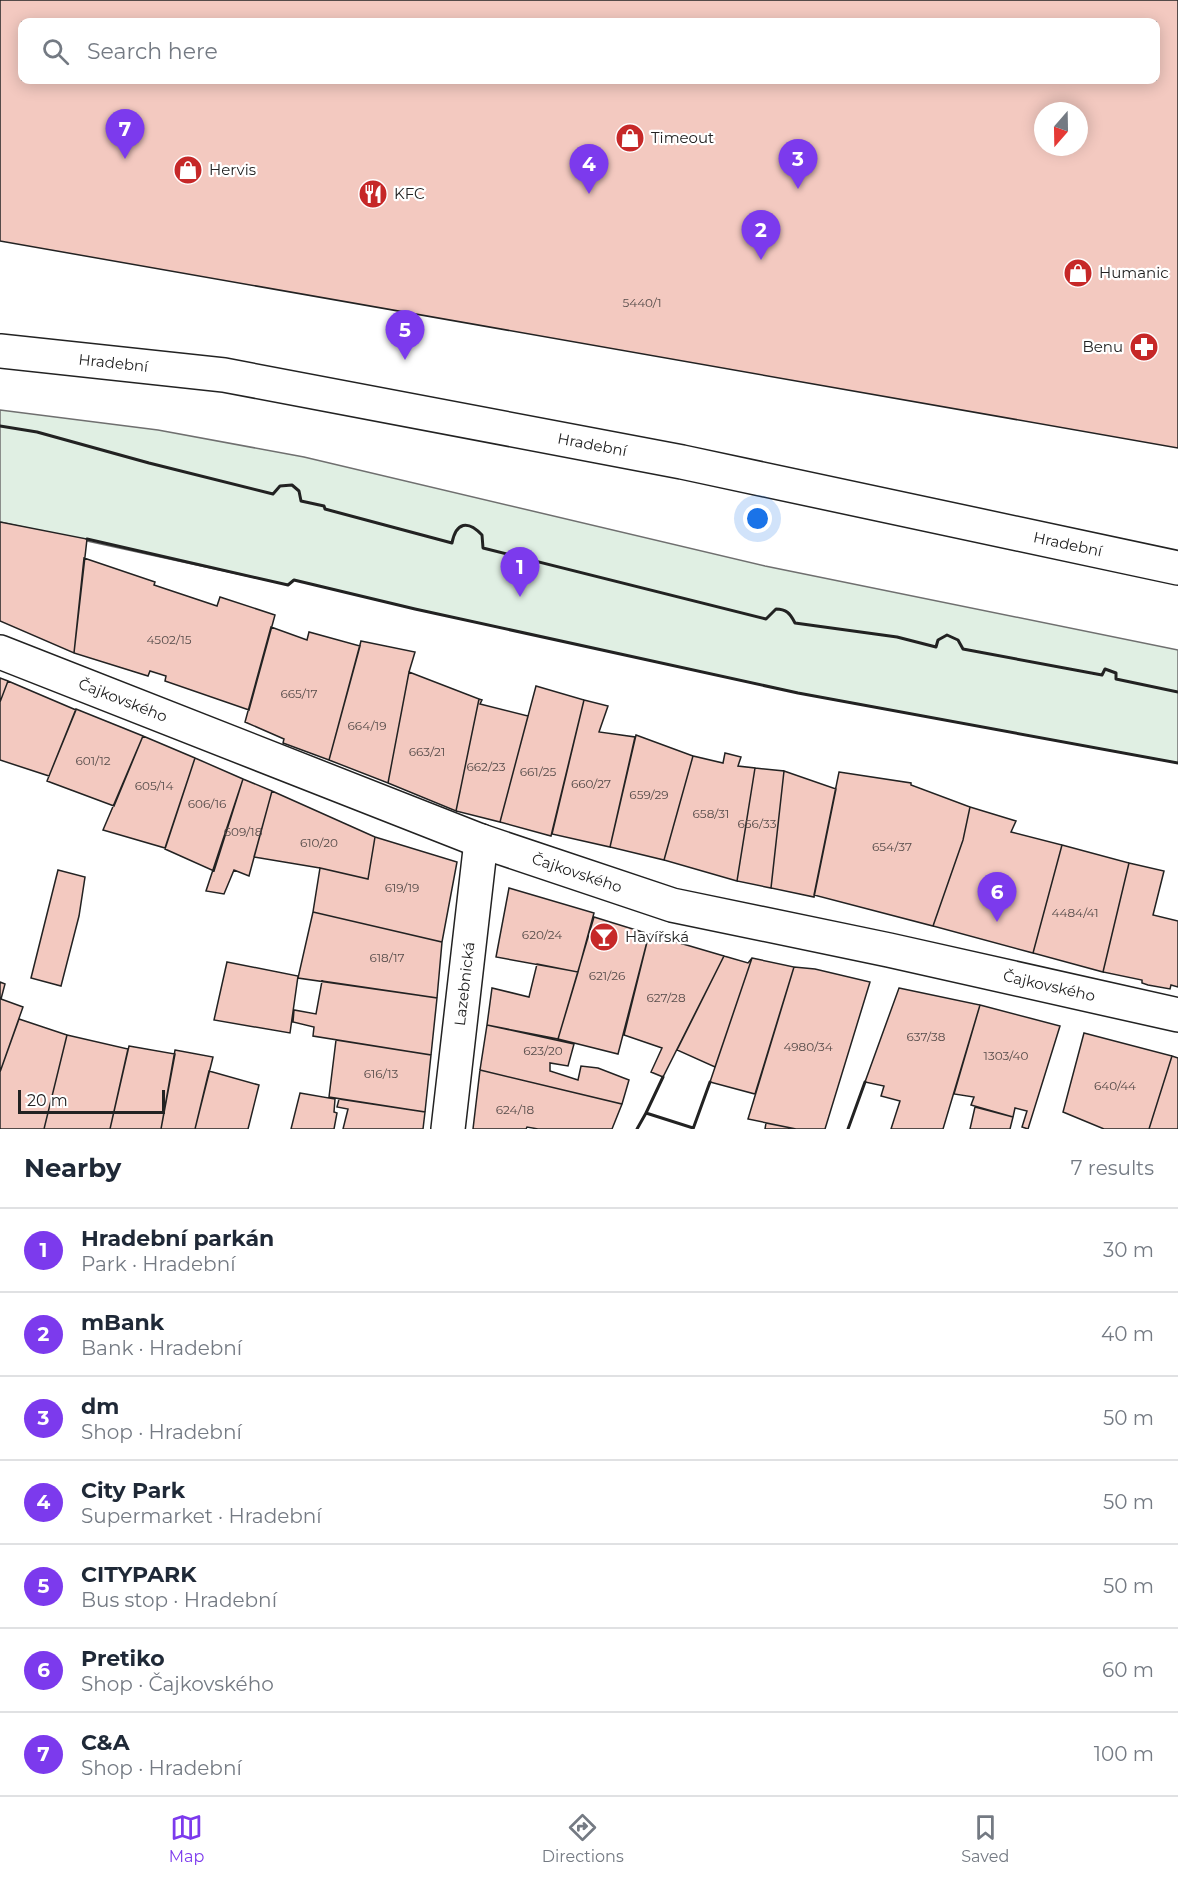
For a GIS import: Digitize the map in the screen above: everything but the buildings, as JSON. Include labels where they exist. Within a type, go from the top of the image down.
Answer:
[{"type":"street","name":"Hradební","points":[[0,351],[224,375],[682,462],[1178,568]]},
{"type":"street","name":"Čajkovského","points":[[0,652],[481,841],[672,905],[889,950],[1178,1015]]},
{"type":"street","name":"Lazebnická","points":[[448,1129],[481,841]]},
{"type":"green space","points":[[0,410],[158,430],[304,457],[765,566],[1178,650],[1178,763],[798,693],[415,609],[294,580],[288,585],[0,522]]},
{"type":"wall","points":[[0,426],[37,432],[273,494],[280,486],[292,485],[299,491],[301,501],[452,543],[456,531],[467,525],[482,535],[483,548],[766,619],[776,609],[779,609],[787,612],[795,623],[897,637],[936,647],[938,640],[947,635],[958,640],[963,649],[1102,675],[1105,669],[1116,673],[1116,679],[1178,692]]},
{"type":"wall","points":[[87,539],[288,585],[294,580],[415,609],[798,693],[1178,763]]},
{"type":"wall","points":[[663,1077],[646,1113],[693,1128]]},
{"type":"wall","points":[[693,1129],[710,1082]]},
{"type":"wall","points":[[848,1129],[865,1082]]},
{"type":"wall","points":[[637,1129],[646,1113]]},
{"type":"place","name":"Timeout","points":[[630,138]]},
{"type":"place","name":"C&A","points":[[125,159]]},
{"type":"place","name":"Hervis","points":[[188,170]]},
{"type":"place","name":"dm","points":[[798,189]]},
{"type":"place","name":"KFC","points":[[373,194]]},
{"type":"place","name":"City Park","points":[[589,194]]},
{"type":"place","name":"mBank","points":[[761,260]]},
{"type":"place","name":"Humanic","points":[[1078,273]]},
{"type":"place","name":"Benu","points":[[1144,347]]},
{"type":"place","name":"CITYPARK","points":[[405,360]]},
{"type":"place","name":"Hradební parkán","points":[[520,597]]},
{"type":"place","name":"Pretiko","points":[[997,922]]},
{"type":"place","name":"Havířská","points":[[604,937]]}]
